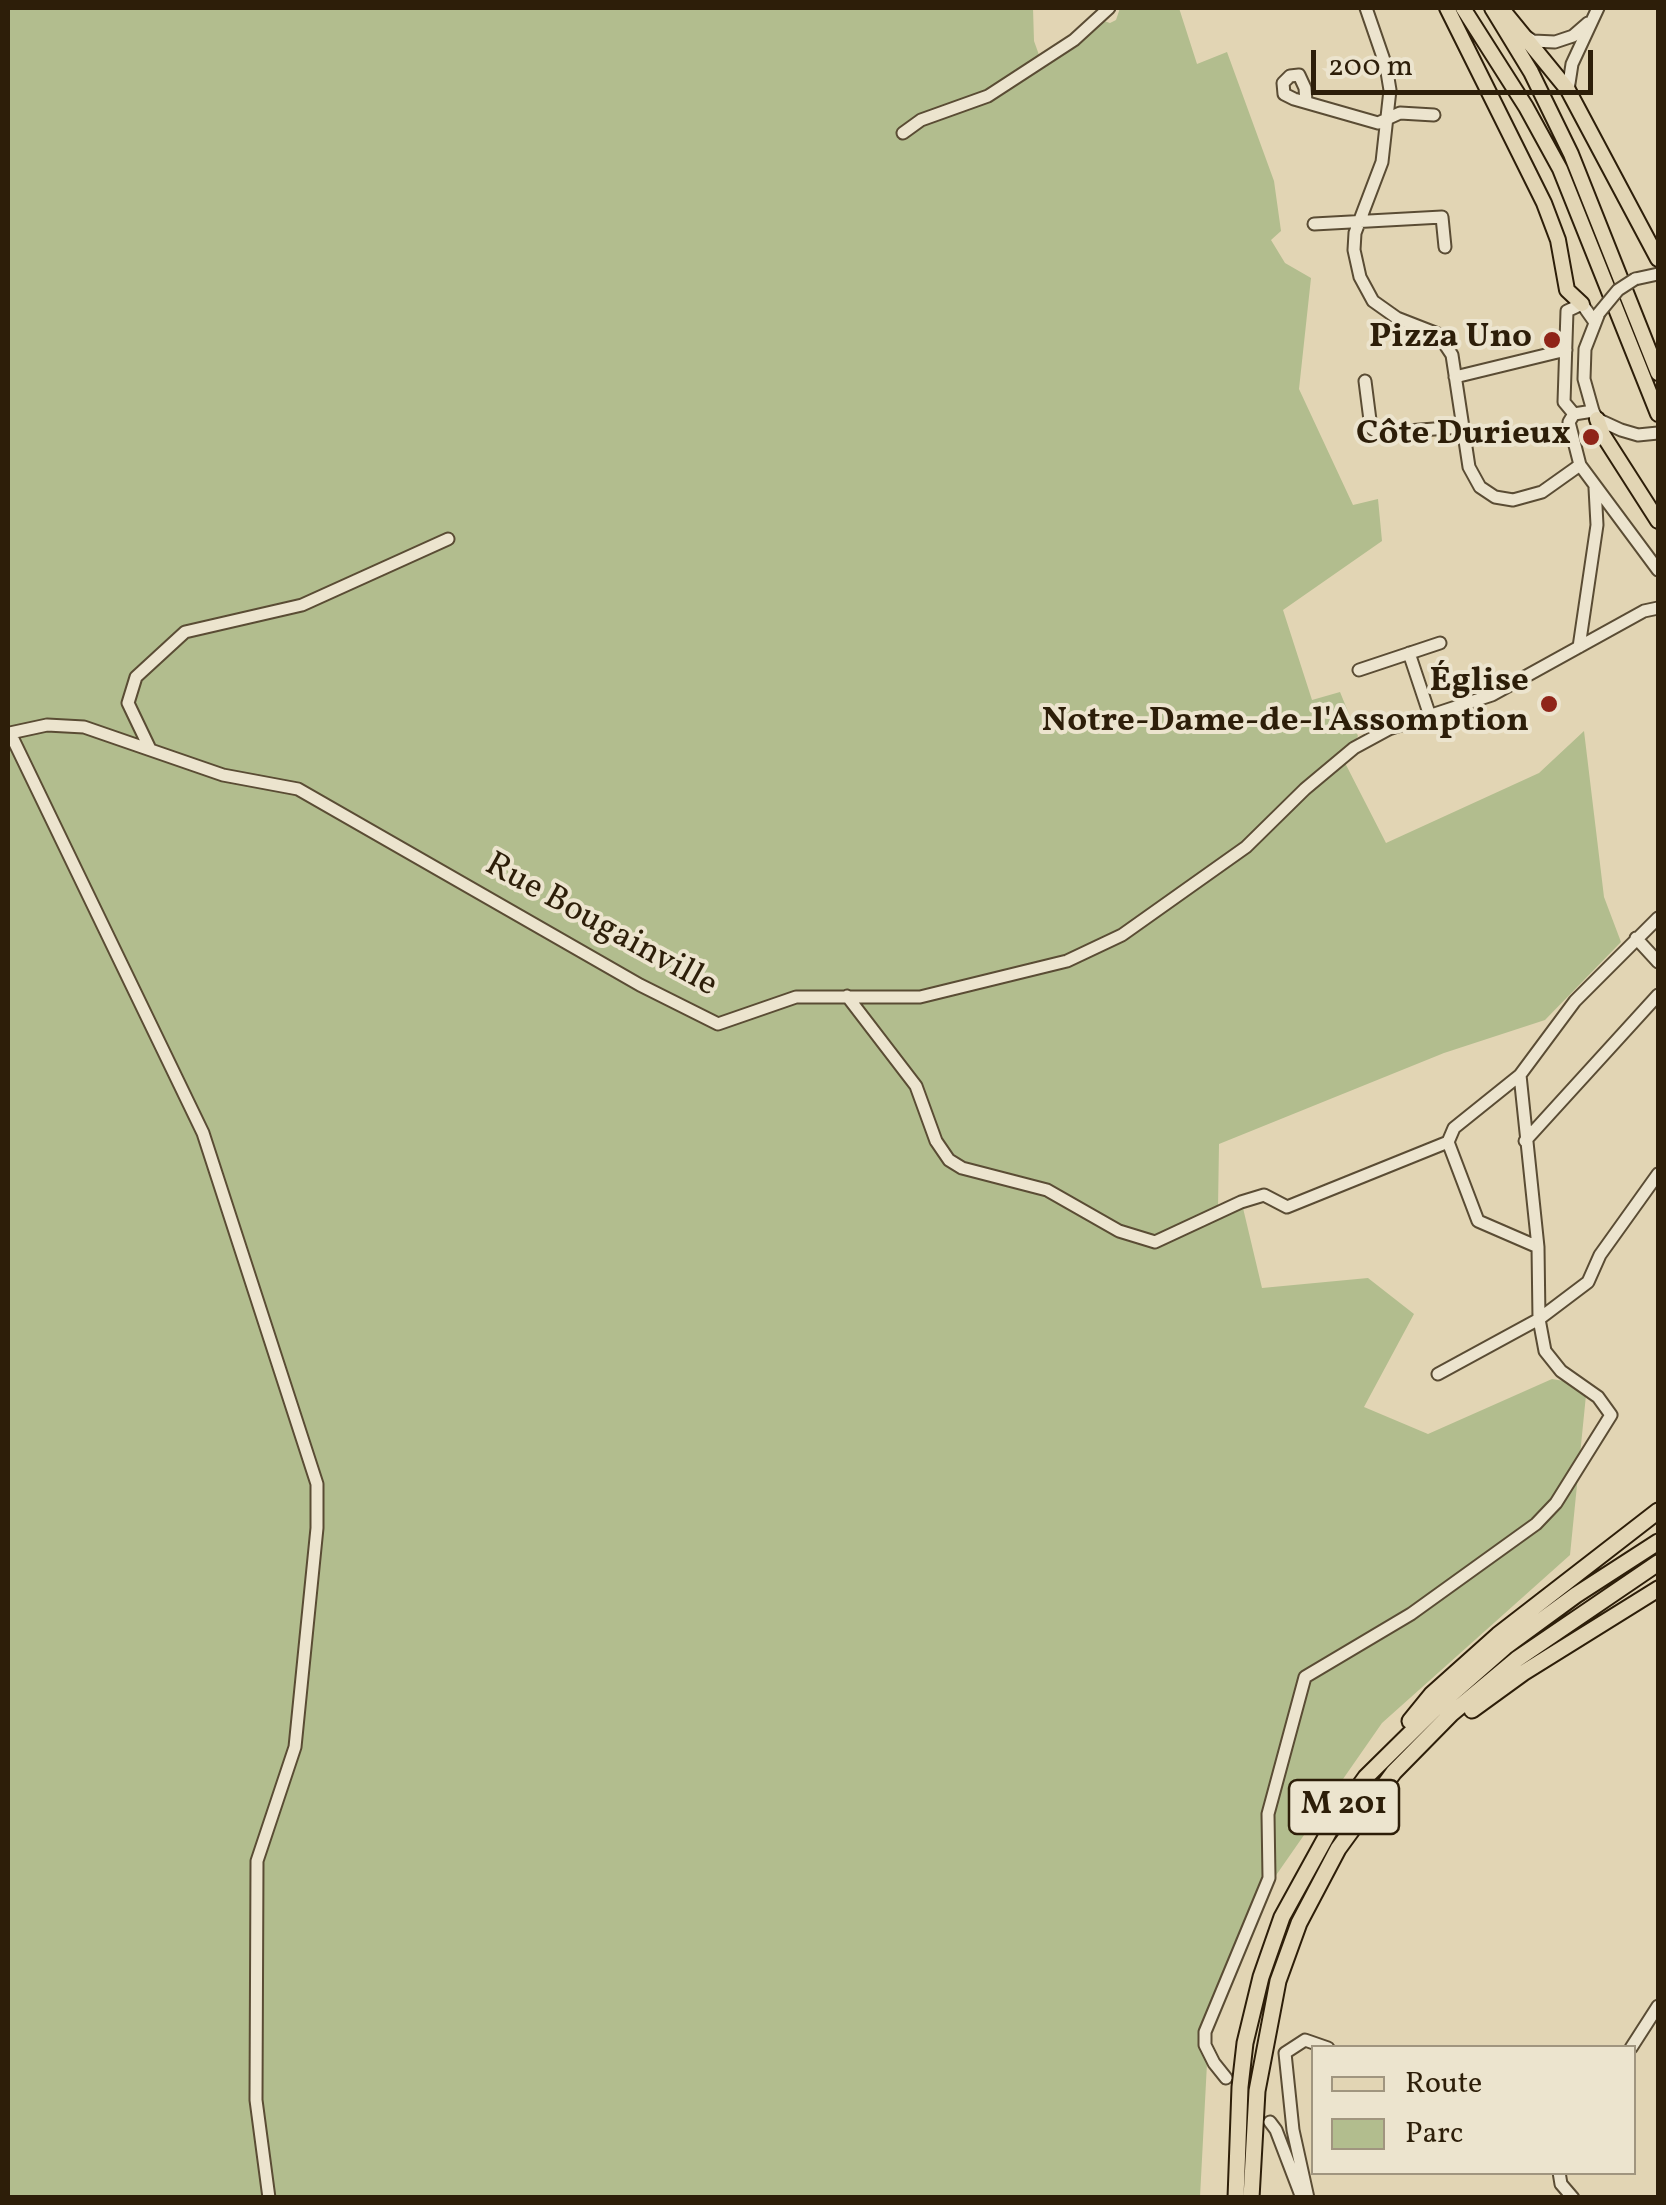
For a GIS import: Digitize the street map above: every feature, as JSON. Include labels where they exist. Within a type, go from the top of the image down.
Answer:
[{"type":"highway","points":[[1366,1777],[1432,1694],[1453,1674],[1658,1511]]},
{"type":"highway","name":"M 201","points":[[1236,2198],[1245,2044],[1261,1976],[1282,1917],[1311,1860],[1366,1777],[1440,1704],[1506,1647],[1658,1542]]},
{"type":"highway","name":"M 201","points":[[1251,2198],[1257,2091],[1278,1981],[1299,1923],[1338,1850],[1394,1772],[1451,1714],[1517,1659],[1658,1563]]},
{"type":"highway","points":[[1338,1850],[1405,1770],[1451,1726],[1523,1673],[1658,1589]]},
{"type":"main road","points":[[1447,8],[1544,203],[1558,240],[1568,290],[1582,304]]},
{"type":"main road","points":[[1464,8],[1526,106],[1560,169],[1658,414]]},
{"type":"main road","points":[[1492,8],[1530,72],[1570,154],[1658,373]]},
{"type":"main road","points":[[1501,8],[1568,90],[1658,258]]},
{"type":"main road","points":[[1595,415],[1658,521]]},
{"type":"street","points":[[903,133],[922,120],[988,96],[1074,40],[1110,8]]},
{"type":"street","points":[[1366,8],[1386,66],[1388,118],[1382,162],[1360,221],[1354,250],[1360,277],[1373,301],[1397,318],[1438,334],[1452,355],[1469,467],[1480,487],[1495,497],[1513,500],[1542,492],[1580,465]]},
{"type":"street","points":[[1568,90],[1572,64],[1598,8]]},
{"type":"street","points":[[1522,34],[1533,41],[1554,42],[1573,36],[1592,20]]},
{"type":"street","points":[[1306,102],[1378,123],[1400,113],[1434,114]]},
{"type":"street","points":[[1314,224],[1442,217],[1445,247]]},
{"type":"street","points":[[1595,415],[1584,379],[1585,349],[1596,317],[1618,290],[1635,279],[1658,274]]},
{"type":"street","points":[[1596,317],[1582,304],[1568,311],[1564,402],[1572,418],[1580,465],[1658,570]]},
{"type":"street","points":[[1456,377],[1566,350]]},
{"type":"street","points":[[1365,380],[1371,428],[1379,432],[1462,427]]},
{"type":"street","points":[[1572,418],[1595,415],[1621,430],[1656,434]]},
{"type":"street","points":[[1579,648],[1596,525],[1595,488]]},
{"type":"street","points":[[150,750],[128,703],[136,676],[185,632],[302,605],[448,539]]},
{"type":"street","name":"Rue Bougainville","points":[[269,2198],[256,2100],[256,1861],[295,1747],[300,1720],[318,1528],[317,1484],[203,1132],[10,733],[47,725],[84,726],[223,775],[298,789],[640,985],[718,1024],[796,997],[920,997],[1044,969],[1090,951],[1122,935],[1246,848],[1343,756],[1377,734],[1492,695],[1644,611],[1658,608]]},
{"type":"street","points":[[1360,670],[1440,642]]},
{"type":"street","points":[[1409,653],[1430,716]]},
{"type":"street","points":[[1538,1247],[1478,1221],[1448,1142],[1454,1128],[1520,1075],[1575,1001],[1658,918]]},
{"type":"street","points":[[1636,938],[1658,962]]},
{"type":"street","points":[[1525,1141],[1658,995]]},
{"type":"street","points":[[847,996],[916,1086],[936,1141],[950,1160],[962,1168],[1047,1190],[1148,1242],[1161,1240],[1212,1213],[1257,1197],[1271,1196],[1287,1207],[1448,1142]]},
{"type":"street","points":[[1226,2078],[1206,2046],[1206,2032],[1269,1878],[1268,1814],[1305,1677],[1411,1614],[1536,1524],[1556,1503],[1611,1416],[1598,1397],[1561,1372],[1545,1350],[1538,1320],[1538,1247],[1520,1075]]},
{"type":"street","points":[[1438,1374],[1538,1320],[1588,1282],[1600,1255],[1658,1174]]},
{"type":"street","points":[[1633,2045],[1658,2006]]},
{"type":"street","points":[[1305,2198],[1285,2053],[1305,2040],[1319,2045]]},
{"type":"street","points":[[1270,2122],[1305,2198]]},
{"type":"street","points":[[1560,2175],[1561,2184],[1573,2198]]},
{"type":"green space","points":[[8,8],[1033,8],[1034,41],[1043,66],[1101,20],[1116,20],[1120,8],[1179,8],[1197,64],[1227,52],[1274,181],[1281,231],[1271,240],[1285,263],[1311,278],[1299,389],[1353,505],[1378,499],[1382,541],[1283,610],[1312,700],[1340,692],[1358,736],[1343,759],[1386,843],[1539,773],[1584,731],[1604,897],[1621,942],[1545,1020],[1444,1053],[1219,1144],[1218,1208],[1243,1208],[1262,1288],[1368,1278],[1414,1314],[1364,1407],[1428,1434],[1552,1379],[1587,1385],[1570,1555],[1382,1723],[1263,1894],[1209,2025],[1200,2197],[8,2198]]},
{"type":"place","name":"Pizza Uno","points":[[1552,340]]},
{"type":"place","name":"Côte Durieux","points":[[1591,437]]},
{"type":"place","name":"Église Notre-Dame-de-l'Assomption","points":[[1549,704]]}]
